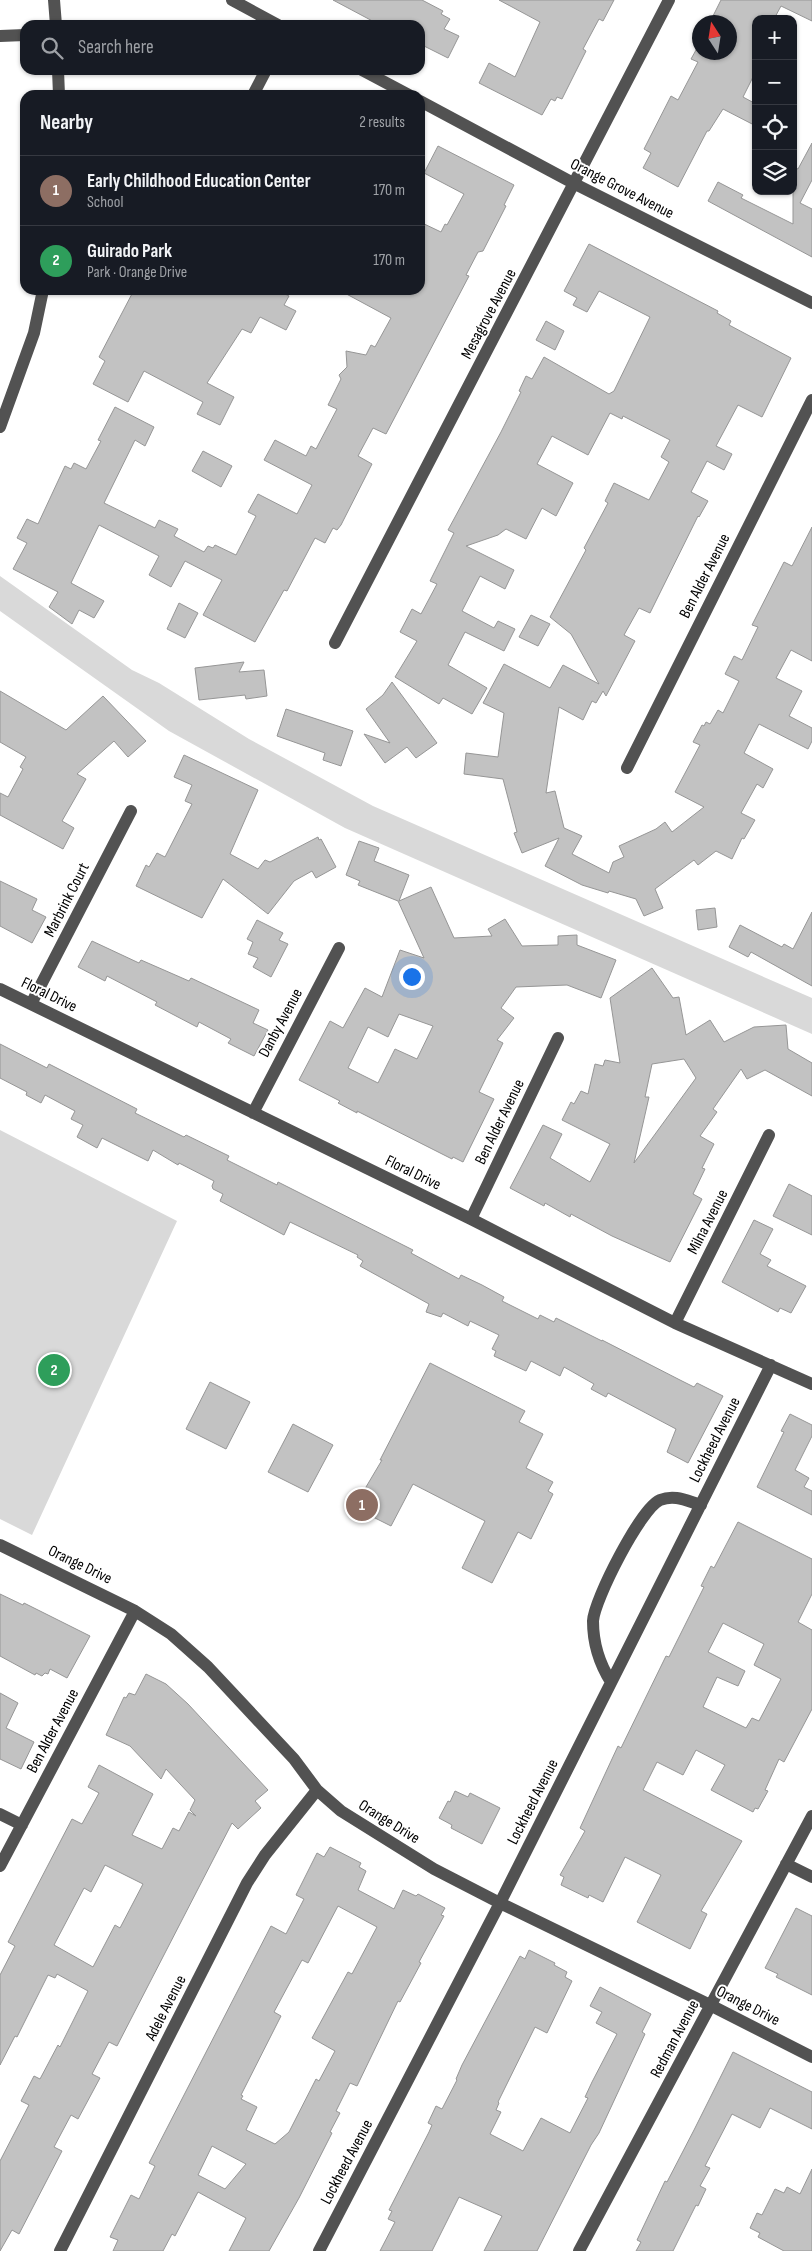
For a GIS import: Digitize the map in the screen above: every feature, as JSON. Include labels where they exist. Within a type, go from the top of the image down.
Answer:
[{"type":"street","points":[[54,0],[56,20]]},
{"type":"street","points":[[232,0],[269,20]]},
{"type":"street","name":"Mesagrove Avenue","points":[[335,643],[669,0]]},
{"type":"street","points":[[0,36],[20,35]]},
{"type":"street","points":[[58,75],[60,90]]},
{"type":"street","points":[[256,90],[263,75]]},
{"type":"street","points":[[371,75],[400,90]]},
{"type":"street","name":"Orange Grove Avenue","points":[[425,104],[575,184],[812,302]]},
{"type":"street","points":[[0,427],[34,333],[41,295]]},
{"type":"street","name":"Ben Alder Avenue","points":[[627,768],[812,400]]},
{"type":"street","name":"Marbrink Court","points":[[31,1004],[131,811]]},
{"type":"street","name":"Danby Avenue","points":[[252,1113],[339,948]]},
{"type":"street","name":"Floral Drive","points":[[0,988],[471,1219],[675,1323],[812,1384]]},
{"type":"street","name":"Ben Alder Avenue","points":[[471,1219],[558,1038]]},
{"type":"street","name":"Milna Avenue","points":[[675,1323],[769,1135]]},
{"type":"street","name":"Lockheed Avenue","points":[[319,2251],[500,1903],[771,1365]]},
{"type":"street","points":[[611,1682],[597,1656],[593,1619],[611,1574],[638,1523],[648,1509],[660,1500],[676,1497],[701,1505]]},
{"type":"street","name":"Orange Drive","points":[[0,1545],[135,1610],[171,1634],[208,1667],[294,1759],[317,1790],[340,1811],[434,1869],[812,2057]]},
{"type":"street","name":"Ben Alder Avenue","points":[[0,1866],[135,1610]]},
{"type":"street","name":"Adele Avenue","points":[[60,2251],[247,1883],[265,1855],[317,1790]]},
{"type":"street","points":[[0,1814],[22,1825]]},
{"type":"street","name":"Redman Avenue","points":[[579,2251],[712,2006],[812,1816]]},
{"type":"street","points":[[786,1864],[812,1877]]},
{"type":"shaded area","points":[[0,576],[132,670],[159,683],[249,739],[373,806],[812,998],[812,1034],[345,828],[169,731],[0,611]]},
{"type":"shaded area","points":[[0,1130],[177,1221],[32,1535],[0,1519]]},
{"type":"building","points":[[333,0],[422,0],[443,11],[441,14],[450,19],[444,29],[459,36],[448,58],[425,46],[425,20],[371,20]]},
{"type":"building","points":[[499,0],[614,0],[603,21],[599,19],[583,49],[586,51],[562,99],[557,97],[555,101],[551,99],[542,115],[479,83],[489,63],[515,77],[540,22]]},
{"type":"building","points":[[721,0],[812,0],[812,21],[781,6],[776,15],[752,15],[752,79],[743,97],[752,102],[752,124],[723,109],[709,131],[707,131],[678,187],[643,168],[651,153],[644,149],[671,96],[678,100],[698,62],[693,60],[737,60],[737,15],[714,15]]},
{"type":"building","points":[[812,143],[812,180],[800,203],[812,209],[812,257],[708,201],[718,182],[743,195],[741,198],[793,224],[793,195],[797,195],[798,169]]},
{"type":"building","points":[[438,146],[514,185],[504,205],[506,206],[483,251],[478,252],[466,275],[469,276],[386,434],[373,428],[358,456],[372,464],[341,525],[337,530],[333,528],[325,543],[315,538],[287,591],[284,590],[255,642],[203,615],[222,580],[185,561],[171,587],[149,575],[159,556],[99,525],[71,583],[104,601],[94,618],[79,610],[72,624],[49,607],[58,592],[13,569],[27,543],[17,538],[27,519],[38,524],[65,466],[71,469],[74,463],[86,469],[101,441],[98,440],[115,407],[154,427],[145,446],[135,440],[104,503],[155,528],[159,520],[178,529],[174,536],[204,552],[208,546],[213,548],[215,545],[236,555],[256,516],[248,512],[258,494],[297,514],[312,485],[264,460],[275,440],[306,456],[311,446],[316,449],[337,409],[328,405],[341,379],[339,375],[347,367],[346,351],[366,355],[371,345],[375,347],[391,318],[348,295],[425,295],[425,224],[441,232],[445,224],[447,225],[464,194],[425,174]]},
{"type":"building","points":[[589,244],[718,311],[717,313],[731,321],[729,325],[791,358],[762,417],[738,405],[716,446],[732,454],[724,470],[707,461],[691,492],[708,501],[698,516],[650,613],[639,608],[624,635],[635,641],[606,696],[603,691],[596,703],[592,701],[583,720],[559,707],[546,793],[555,791],[564,828],[582,836],[572,854],[609,873],[613,862],[624,857],[619,846],[656,829],[665,822],[672,832],[704,807],[675,792],[700,745],[693,742],[702,725],[704,726],[706,722],[710,724],[718,710],[723,713],[739,681],[725,674],[734,656],[742,660],[758,627],[752,625],[784,562],[792,566],[812,527],[812,661],[791,650],[776,678],[802,691],[789,716],[812,728],[812,741],[808,749],[759,724],[744,753],[773,769],[763,788],[757,784],[741,813],[755,820],[744,839],[742,838],[732,859],[716,851],[698,865],[694,860],[655,889],[663,908],[644,916],[636,899],[582,885],[545,866],[559,838],[522,853],[514,833],[517,832],[503,779],[464,774],[466,753],[498,757],[504,713],[483,703],[504,664],[550,688],[563,665],[599,684],[571,634],[550,617],[586,550],[584,548],[608,503],[605,501],[614,483],[649,500],[669,462],[661,457],[670,440],[623,416],[622,419],[610,413],[588,455],[552,436],[537,464],[573,483],[556,516],[542,508],[526,539],[506,529],[498,535],[466,546],[514,570],[505,589],[480,576],[462,611],[494,628],[498,621],[515,629],[504,651],[465,632],[448,665],[487,688],[472,714],[443,698],[439,704],[395,677],[417,641],[400,632],[412,609],[421,614],[437,584],[430,581],[454,533],[448,530],[501,432],[521,392],[519,391],[526,376],[532,379],[544,357],[609,394],[614,391],[650,317],[599,291],[587,312],[573,305],[577,298],[564,291]]},
{"type":"building","points":[[131,295],[287,295],[289,296],[284,305],[296,311],[286,330],[260,317],[251,333],[242,329],[207,383],[234,397],[220,425],[197,414],[203,402],[144,371],[128,402],[93,384],[105,361],[99,357]]},
{"type":"building","points":[[546,321],[564,331],[555,350],[536,340]]},
{"type":"building","points":[[203,451],[232,466],[221,487],[192,471]]},
{"type":"building","points":[[179,603],[198,613],[185,638],[167,629]]},
{"type":"building","points":[[531,615],[550,624],[538,646],[519,637]]},
{"type":"building","points":[[244,662],[239,672],[264,670],[267,696],[246,699],[245,695],[199,700],[195,668]]},
{"type":"building","points":[[392,682],[437,743],[416,758],[407,747],[385,763],[364,734],[390,743],[366,709],[383,695]]},
{"type":"building","points":[[0,691],[66,730],[103,696],[146,741],[128,757],[114,741],[77,774],[86,779],[62,821],[74,828],[63,849],[0,815],[0,793],[8,797],[23,769],[20,767],[26,757],[0,742]]},
{"type":"building","points":[[286,709],[353,731],[341,766],[323,760],[325,753],[277,736]]},
{"type":"building","points":[[184,755],[258,790],[230,854],[258,869],[265,860],[270,862],[318,837],[319,840],[321,839],[336,867],[316,878],[312,871],[294,881],[268,914],[223,879],[202,918],[136,886],[146,865],[149,867],[157,853],[165,857],[192,804],[185,801],[192,785],[174,777]]},
{"type":"building","points":[[359,841],[379,848],[374,861],[409,875],[399,901],[431,887],[454,938],[492,936],[488,929],[505,919],[522,946],[558,945],[558,936],[577,935],[577,945],[616,960],[601,998],[567,985],[516,987],[501,1008],[514,1018],[497,1040],[503,1043],[479,1092],[494,1099],[463,1162],[453,1157],[452,1159],[357,1111],[357,1113],[338,1103],[340,1101],[299,1080],[330,1021],[343,1028],[365,988],[382,997],[400,950],[424,958],[398,901],[358,885],[360,881],[346,875]],"holes":[[[399,1014],[433,1026],[417,1059],[395,1049],[378,1083],[348,1068],[368,1027],[388,1037]]]},
{"type":"building","points":[[0,881],[37,899],[32,910],[46,917],[32,943],[0,926]]},
{"type":"building","points":[[715,908],[717,927],[698,930],[696,910]]},
{"type":"building","points":[[812,912],[812,986],[751,952],[748,957],[729,947],[740,925],[782,947],[784,944],[793,949]]},
{"type":"building","points":[[257,920],[283,933],[279,940],[288,944],[271,977],[253,967],[258,958],[248,954],[253,942],[247,939]]},
{"type":"building","points":[[92,941],[139,963],[141,960],[189,981],[191,978],[259,1010],[253,1023],[268,1030],[254,1056],[228,1043],[231,1039],[199,1022],[197,1027],[155,1005],[157,1002],[107,976],[105,981],[78,967]]},
{"type":"building","points":[[652,968],[673,998],[679,997],[686,1035],[710,1020],[724,1042],[754,1027],[786,1025],[788,1049],[812,1063],[812,1096],[765,1070],[747,1079],[741,1069],[713,1109],[717,1112],[700,1136],[714,1144],[702,1168],[705,1169],[693,1194],[702,1199],[670,1262],[612,1236],[571,1214],[570,1217],[545,1203],[544,1206],[510,1188],[543,1125],[562,1134],[550,1158],[590,1182],[610,1144],[562,1120],[571,1102],[574,1104],[581,1091],[588,1094],[595,1064],[603,1066],[605,1060],[620,1063],[610,998]],"holes":[[[684,1059],[696,1078],[634,1163],[649,1097],[645,1097],[652,1064]]]},
{"type":"building","points":[[0,1044],[47,1068],[49,1064],[137,1109],[135,1113],[229,1156],[227,1160],[277,1185],[278,1182],[413,1250],[411,1253],[459,1279],[461,1275],[482,1285],[504,1297],[502,1301],[538,1319],[540,1315],[554,1322],[556,1318],[694,1387],[697,1383],[723,1396],[688,1463],[667,1452],[676,1429],[608,1393],[606,1397],[591,1389],[594,1384],[564,1367],[560,1376],[531,1361],[526,1371],[494,1356],[496,1351],[492,1349],[499,1335],[470,1321],[468,1326],[443,1313],[441,1317],[426,1312],[429,1304],[360,1266],[363,1261],[357,1257],[358,1255],[290,1222],[284,1235],[220,1201],[223,1194],[213,1189],[214,1181],[179,1163],[178,1165],[153,1150],[148,1161],[102,1138],[97,1148],[77,1137],[83,1125],[71,1119],[75,1111],[45,1095],[41,1103],[26,1095],[27,1092],[0,1078]]},
{"type":"building","points":[[789,1184],[812,1196],[812,1235],[773,1216]]},
{"type":"building","points":[[754,1220],[773,1229],[760,1254],[771,1260],[767,1266],[806,1286],[791,1313],[780,1308],[778,1312],[722,1282]]},
{"type":"building","points":[[430,1363],[525,1411],[519,1422],[543,1434],[526,1468],[553,1482],[548,1491],[553,1494],[531,1539],[518,1532],[492,1583],[462,1568],[485,1521],[413,1484],[391,1526],[357,1509],[366,1487],[382,1460],[380,1460]]},
{"type":"building","points":[[210,1382],[250,1402],[226,1449],[186,1429]]},
{"type":"building","points":[[790,1414],[812,1425],[812,1436],[795,1470],[809,1478],[804,1487],[812,1491],[812,1515],[757,1487],[784,1432],[781,1431]]},
{"type":"building","points":[[293,1424],[333,1445],[308,1492],[268,1472]]},
{"type":"building","points":[[738,1522],[812,1559],[812,1594],[798,1622],[812,1630],[812,1709],[784,1762],[779,1759],[765,1790],[768,1791],[758,1809],[755,1808],[753,1812],[711,1790],[725,1765],[696,1750],[683,1775],[657,1762],[643,1790],[742,1841],[701,1911],[707,1914],[690,1949],[637,1922],[661,1875],[625,1857],[603,1902],[589,1895],[588,1898],[561,1885],[564,1877],[560,1875],[585,1831],[580,1828],[618,1746],[621,1748],[666,1656],[669,1657],[704,1587],[701,1586],[711,1566],[714,1568]],"holes":[[[723,1623],[764,1644],[754,1665],[781,1679],[759,1721],[752,1718],[746,1728],[703,1707],[717,1677],[738,1686],[745,1671],[708,1652]]]},
{"type":"building","points":[[0,1594],[23,1605],[24,1603],[90,1636],[67,1678],[50,1669],[48,1674],[45,1673],[42,1676],[36,1673],[35,1675],[0,1656]]},
{"type":"building","points":[[146,1674],[166,1684],[188,1704],[268,1790],[255,1801],[261,1808],[238,1829],[232,1823],[117,2046],[109,2042],[92,2074],[100,2078],[78,2119],[71,2115],[54,2147],[62,2151],[19,2234],[12,2230],[0,2251],[0,2161],[29,2105],[21,2101],[34,2076],[40,2079],[58,2045],[60,2047],[88,1991],[57,1974],[55,1978],[48,1975],[17,2037],[15,2036],[0,2065],[0,1975],[15,1946],[8,1942],[72,1819],[82,1824],[99,1793],[88,1787],[99,1765],[153,1794],[132,1835],[162,1849],[173,1828],[179,1831],[189,1812],[196,1816],[190,1810],[195,1800],[166,1769],[161,1779],[130,1746],[106,1735],[124,1697],[126,1698],[129,1693],[135,1695]],"holes":[[[105,1865],[143,1884],[120,1928],[115,1925],[93,1967],[54,1945],[84,1888],[91,1892]]]},
{"type":"building","points":[[0,1693],[18,1703],[6,1728],[34,1742],[21,1769],[0,1759]]},
{"type":"building","points":[[455,1791],[468,1797],[470,1793],[500,1808],[482,1844],[451,1828],[452,1825],[439,1818]]},
{"type":"building","points":[[330,1847],[361,1863],[359,1867],[366,1871],[358,1890],[394,1909],[403,1890],[416,1896],[418,1894],[445,1908],[441,1915],[444,1916],[419,1962],[421,1963],[400,2002],[398,2001],[357,2086],[350,2083],[336,2111],[340,2113],[330,2132],[332,2133],[299,2198],[269,2251],[229,2251],[246,2218],[198,2192],[175,2236],[172,2234],[163,2251],[113,2251],[118,2240],[110,2237],[131,2195],[139,2199],[155,2166],[149,2163],[271,1926],[286,1934],[304,1899],[296,1895],[317,1853],[324,1857]],"holes":[[[338,1906],[377,1927],[352,1974],[348,1972],[312,2038],[335,2051],[319,2081],[316,2079],[289,2132],[275,2144],[246,2130],[257,2107],[241,2099],[243,2096],[241,2095],[281,2016],[274,2012],[302,1960],[308,1963]],[[212,2146],[246,2164],[225,2189],[198,2175]]]},
{"type":"building","points":[[796,1908],[812,1916],[812,1995],[776,1977],[778,1974],[765,1968]]},
{"type":"building","points":[[529,1950],[555,1963],[554,1965],[567,1972],[565,1977],[572,1981],[547,2033],[535,2027],[498,2102],[496,2110],[501,2112],[490,2134],[523,2151],[541,2118],[570,2133],[588,2098],[585,2097],[592,2082],[617,2034],[596,2023],[602,2012],[590,2006],[600,1987],[651,2014],[642,2032],[645,2034],[599,2133],[591,2145],[537,2251],[484,2251],[502,2216],[459,2197],[432,2251],[380,2251],[395,2222],[388,2219],[392,2211],[389,2210],[429,2132],[432,2125],[428,2123],[436,2106],[442,2109],[457,2080],[462,2065],[520,1956],[525,1959]]},
{"type":"building","points":[[733,2052],[812,2092],[812,2129],[770,2108],[760,2128],[732,2114],[705,2166],[710,2168],[700,2186],[706,2189],[673,2251],[636,2251],[641,2242],[637,2240],[665,2181],[667,2182]]},
{"type":"building","points":[[812,2169],[812,2251],[784,2251],[758,2237],[760,2233],[750,2228],[757,2213],[762,2215],[775,2189],[784,2193],[787,2187],[800,2194]]},
{"type":"place","name":"Guirado Park","points":[[54,1370]]},
{"type":"place","name":"Early Childhood Education Center","points":[[362,1505]]}]
